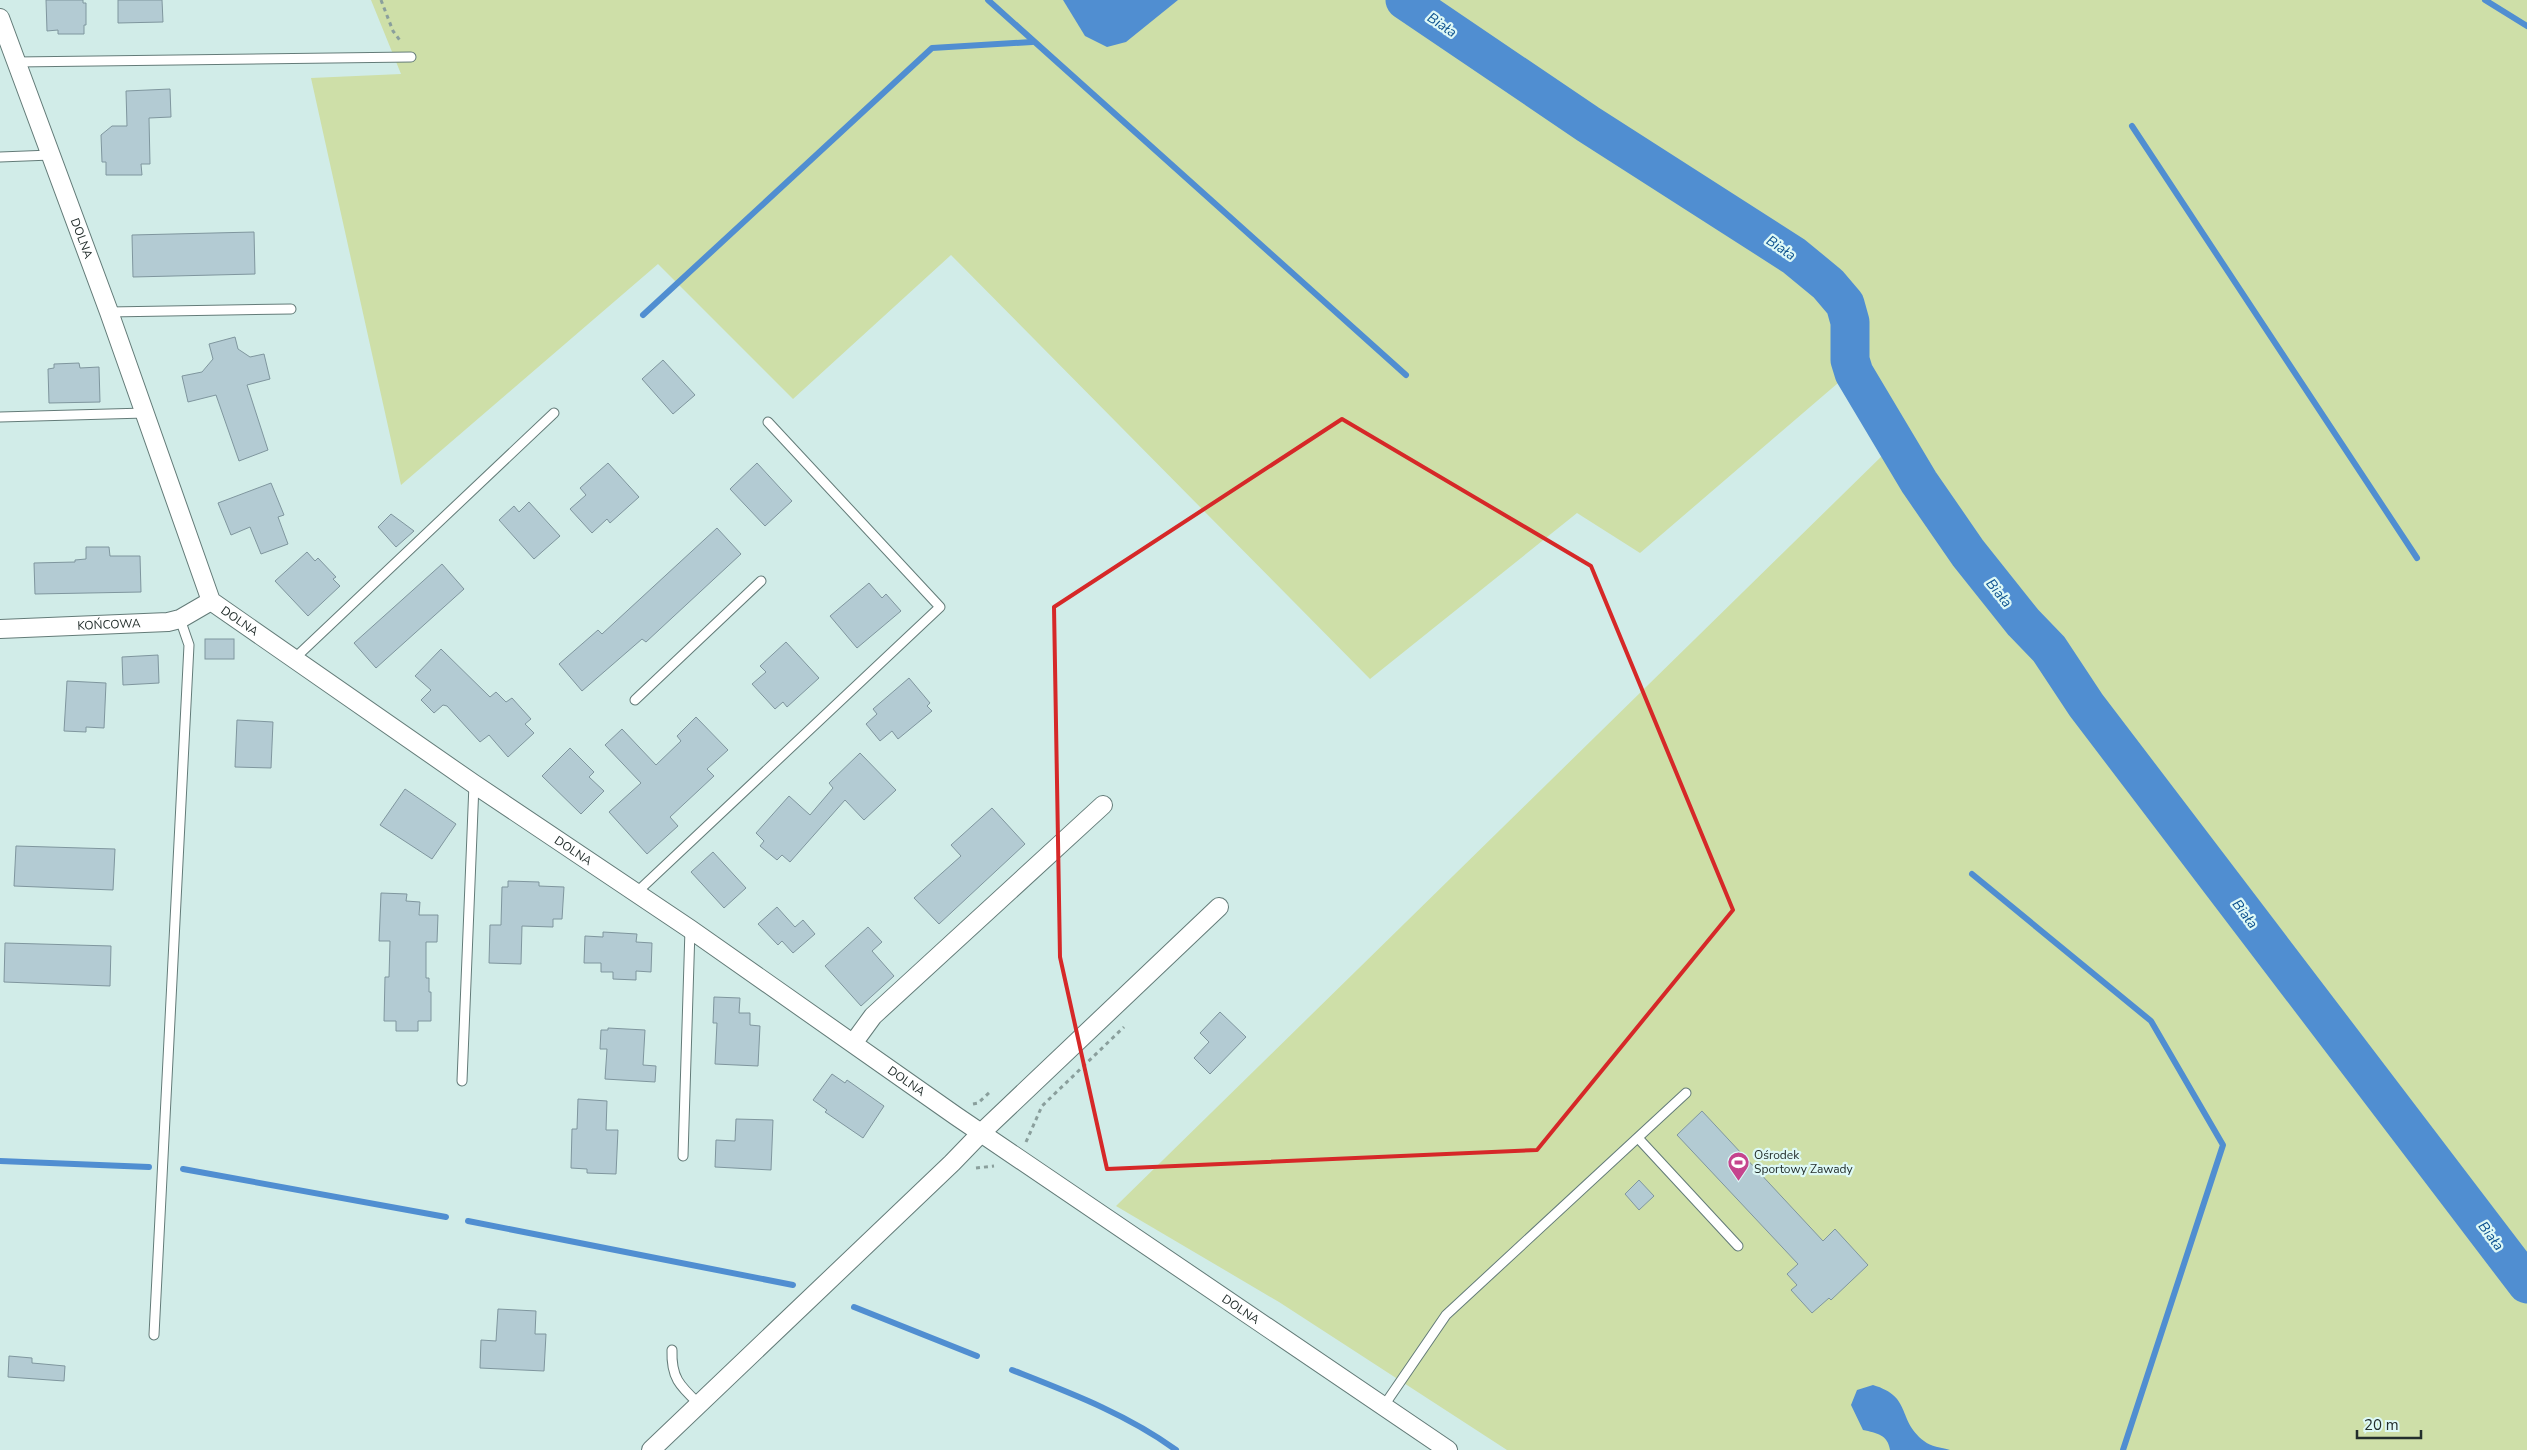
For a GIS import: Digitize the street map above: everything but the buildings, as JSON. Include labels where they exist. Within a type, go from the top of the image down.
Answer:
[{"type":"street","name":"DOLNA","points":[[0,18],[109,312],[211,601],[474,784],[854,1042],[981,1132],[1448,1450]]},
{"type":"street","name":"KOŃCOWA","points":[[0,629],[154,624],[180,619],[211,601]]},
{"type":"street","points":[[854,1042],[873,1016],[1103,805]]},
{"type":"street","points":[[651,1450],[952,1163],[981,1132],[1219,907]]},
{"type":"lane","points":[[16,62],[411,57]]},
{"type":"lane","points":[[0,157],[51,155]]},
{"type":"lane","points":[[109,312],[292,309]]},
{"type":"lane","points":[[0,417],[145,413]]},
{"type":"lane","points":[[295,658],[554,413]]},
{"type":"lane","points":[[636,893],[940,607],[768,422]]},
{"type":"lane","points":[[635,700],[761,581]]},
{"type":"lane","points":[[154,1335],[189,645],[180,619]]},
{"type":"lane","points":[[462,1081],[474,784]]},
{"type":"lane","points":[[683,1156],[690,929]]},
{"type":"lane","points":[[1383,1407],[1446,1315],[1686,1093]]},
{"type":"lane","points":[[1638,1138],[1738,1246]]},
{"type":"lane","points":[[672,1350],[671,1368],[677,1381],[699,1404]]},
{"type":"path","points":[[381,0],[393,31],[411,57]]},
{"type":"path","points":[[969,1172],[985,1166],[1004,1167],[1016,1156],[1023,1148],[1042,1106],[1128,1024]]},
{"type":"path","points":[[967,1106],[978,1103],[991,1091]]},
{"type":"highlighted area","points":[[1342,419],[1591,566],[1733,910],[1537,1150],[1107,1169],[1060,957],[1054,607]]},
{"type":"green space","points":[[371,0],[2527,0],[2527,1450],[1507,1450],[1279,1302],[1116,1206],[1886,452],[1838,383],[1640,553],[1577,513],[1370,679],[951,255],[793,399],[658,264],[401,485],[311,78],[401,74]]},
{"type":"water","points":[[1063,0],[1178,0],[1126,42],[1107,47],[1085,36]]},
{"type":"water","points":[[1873,1385],[1886,1390],[1894,1396],[1915,1433],[1924,1441],[1933,1446],[1950,1450],[1890,1450],[1884,1438],[1863,1430],[1851,1405],[1857,1390]]},
{"type":"waterway","points":[[988,0],[1406,375]]},
{"type":"waterway","name":"Biała","points":[[1405,0],[1588,124],[1794,256],[1828,284],[1845,304],[1850,322],[1850,360],[1854,373],[1919,482],[1968,553],[2023,622],[2049,649],[2086,705],[2527,1284]]},
{"type":"waterway","points":[[2485,0],[2527,26]]},
{"type":"waterway","points":[[643,315],[932,48],[1032,42]]},
{"type":"waterway","points":[[2132,126],[2417,558]]},
{"type":"waterway","points":[[1972,874],[2151,1021],[2223,1145],[2123,1450]]},
{"type":"waterway","points":[[0,1161],[149,1167]]},
{"type":"waterway","points":[[183,1169],[446,1217]]},
{"type":"waterway","points":[[468,1221],[793,1285]]},
{"type":"waterway","points":[[854,1307],[977,1356]]},
{"type":"waterway","points":[[1012,1370],[1076,1395],[1138,1425],[1176,1450]]},
{"type":"place","name":"Ośrodek Sportowy Zawady","points":[[1738,1181]]}]
